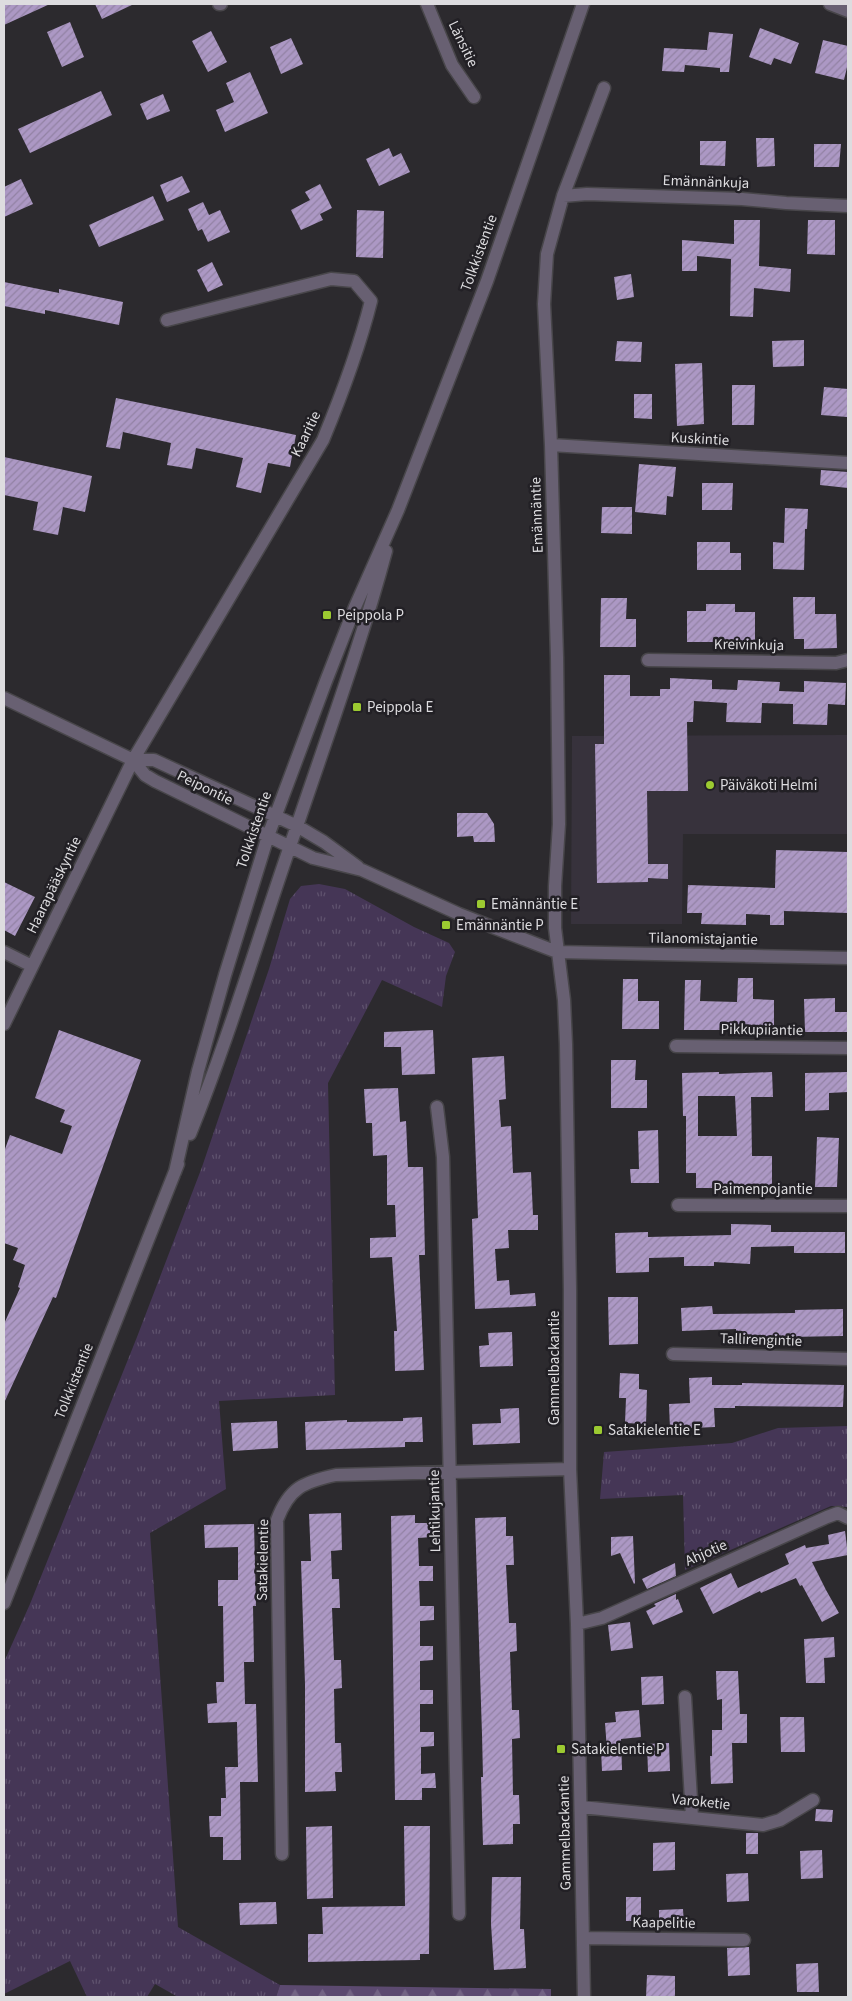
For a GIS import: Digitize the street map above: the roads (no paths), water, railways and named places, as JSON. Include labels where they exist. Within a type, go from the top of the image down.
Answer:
[{"type":"street","name":"Länsitie","points":[[426,4],[452,65],[474,97]]},
{"type":"street","name":"Tolkkistentie","points":[[175,1172],[205,1045],[268,836],[355,607],[398,510],[487,281],[583,4]]},
{"type":"street","points":[[830,4],[848,11]]},
{"type":"street","name":"Emännäntie","points":[[557,952],[555,902],[559,824],[558,657],[544,280],[547,254],[563,196],[604,88]]},
{"type":"street","name":"Emännänkuja","points":[[563,196],[587,194],[742,199],[848,206]]},
{"type":"street","name":"Kaaritie","points":[[133,760],[323,440],[341,398],[371,301],[354,281],[331,278],[166,320]]},
{"type":"street","name":"Kuskintie","points":[[551,445],[848,463]]},
{"type":"street","name":"Tolkkistentie","points":[[4,1603],[214,1074],[367,622],[398,510]]},
{"type":"street","name":"Kreivinkuja","points":[[648,660],[836,664],[848,660]]},
{"type":"street","name":"Peipontie","points":[[4,698],[133,760],[154,760],[275,816]]},
{"type":"street","name":"Peipontie","points":[[133,760],[145,775],[155,782],[268,836]]},
{"type":"street","name":"Haarapääskyntie","points":[[4,1024],[133,760]]},
{"type":"street","points":[[275,816],[324,842],[362,870]]},
{"type":"street","points":[[268,836],[313,858],[362,870],[459,914],[557,952]]},
{"type":"street","points":[[4,952],[32,966]]},
{"type":"street","name":"Tilanomistajantie","points":[[557,952],[848,958]]},
{"type":"street","name":"Gammelbackantie","points":[[557,952],[564,1000],[566,1044],[570,1290],[570,1469],[577,1624],[584,1997]]},
{"type":"street","name":"Pikkupiiantie","points":[[676,1046],[848,1048]]},
{"type":"street","name":"Lehtikujantie","points":[[436,1107],[443,1157],[459,1914]]},
{"type":"street","name":"Paimenpojantie","points":[[678,1205],[848,1206]]},
{"type":"street","name":"Tallirengintie","points":[[673,1354],[848,1359]]},
{"type":"street","name":"Satakielentie","points":[[282,1854],[277,1520],[283,1504],[296,1490],[312,1480],[336,1475],[570,1469]]},
{"type":"street","name":"Ahjotie","points":[[577,1624],[602,1618],[826,1517],[838,1513],[848,1518]]},
{"type":"street","points":[[685,1697],[692,1817]]},
{"type":"street","name":"Varoketie","points":[[581,1807],[763,1825],[780,1820],[813,1800]]},
{"type":"street","name":"Kaapelitie","points":[[584,1938],[744,1940]]},
{"type":"place","name":"Peippola P","points":[[327,615]]},
{"type":"place","name":"Peippola E","points":[[357,707]]},
{"type":"place","name":"Päiväkoti Helmi","points":[[710,785]]},
{"type":"place","name":"Emännäntie E","points":[[481,904]]},
{"type":"place","name":"Emännäntie P","points":[[446,925]]},
{"type":"place","name":"Satakielentie E","points":[[598,1430]]},
{"type":"place","name":"Satakielentie P","points":[[561,1749]]}]
